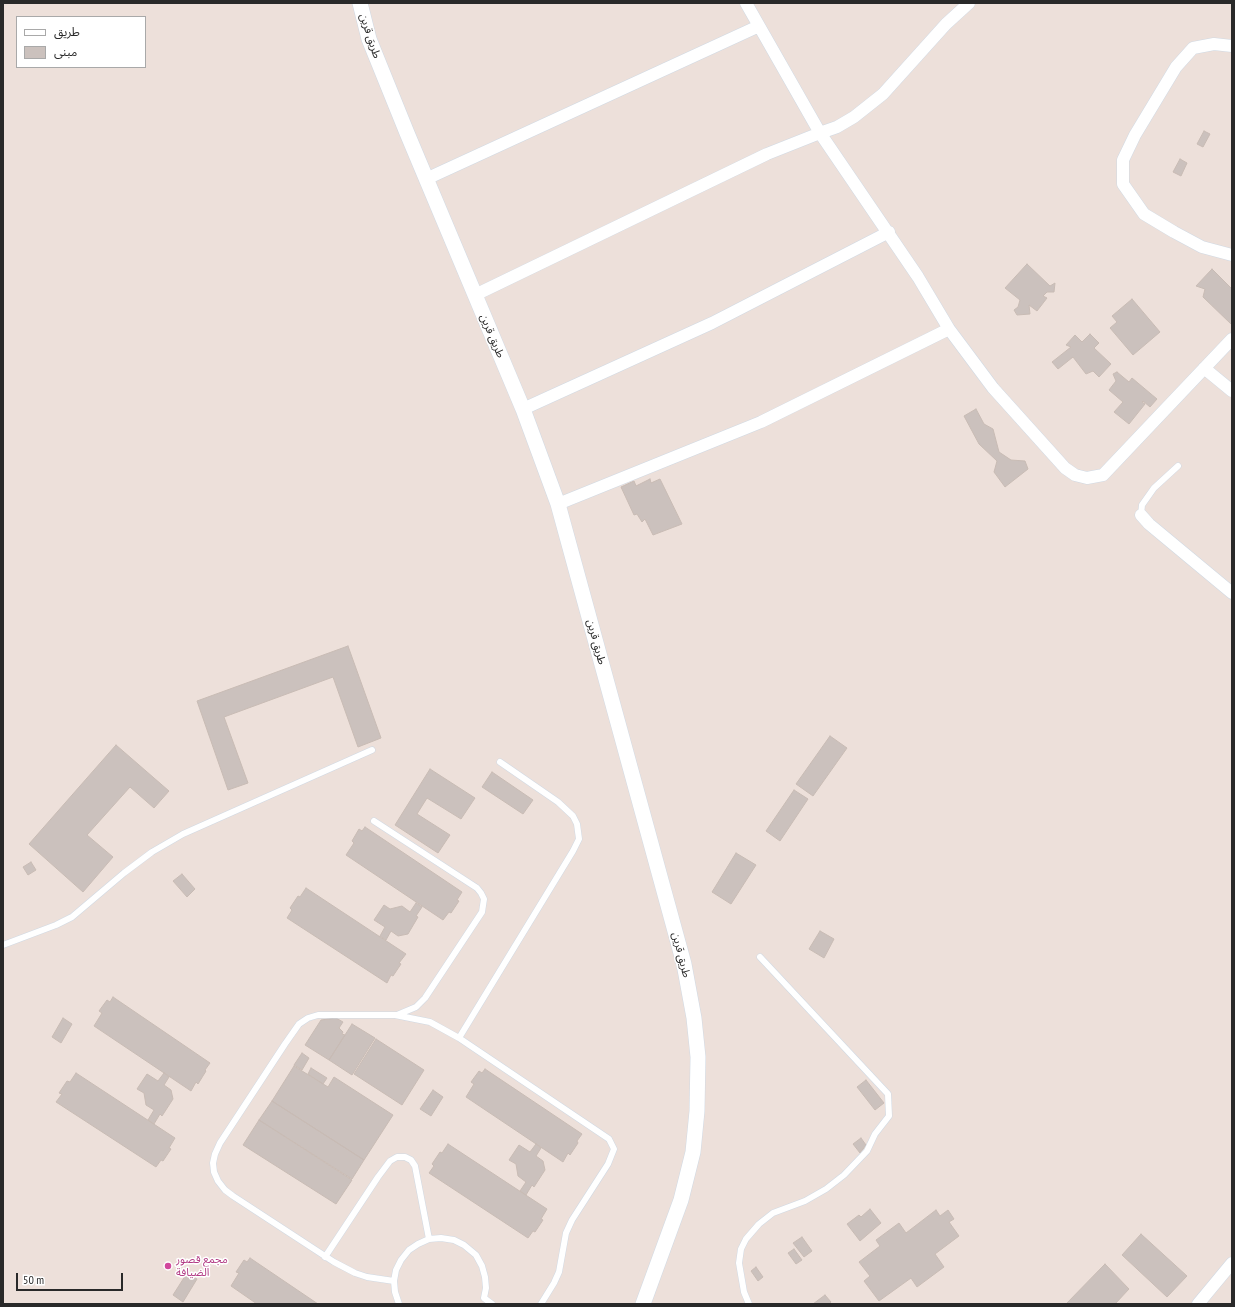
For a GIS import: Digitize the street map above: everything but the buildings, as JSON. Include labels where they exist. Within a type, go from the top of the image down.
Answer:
[{"type":"street","name":"طريق قرين","points":[[360,3],[369,39],[523,409],[558,504],[684,964],[694,1018],[698,1057],[697,1111],[693,1152],[681,1200],[643,1304]]},
{"type":"street","points":[[746,3],[820,132],[889,232],[949,329],[993,388],[1065,468],[1075,475],[1087,478],[1103,475],[1232,339]]},
{"type":"street","points":[[475,296],[767,154],[820,132],[837,127],[854,117],[883,94],[946,24],[969,3]]},
{"type":"street","points":[[426,179],[759,26]]},
{"type":"street","points":[[1232,46],[1214,44],[1192,48],[1176,67],[1135,135],[1123,160],[1123,184],[1144,214],[1202,247],[1232,255]]},
{"type":"street","points":[[523,409],[712,322],[889,232]]},
{"type":"street","points":[[558,504],[761,422],[949,329]]},
{"type":"street","points":[[1204,368],[1232,391]]},
{"type":"street","points":[[1141,515],[1149,524],[1232,593]]},
{"type":"street","points":[[1198,1304],[1232,1263]]},
{"type":"lane","points":[[1141,515],[1142,505],[1154,488],[1178,466]]},
{"type":"lane","points":[[3,946],[72,917],[124,873],[152,852],[183,834],[372,750]]},
{"type":"lane","points":[[459,1038],[579,839],[577,824],[573,816],[558,802],[500,762]]},
{"type":"lane","points":[[374,821],[477,888],[484,899],[482,912],[425,998],[416,1007],[395,1015]]},
{"type":"lane","points":[[749,1304],[744,1292],[739,1263],[741,1249],[746,1239],[759,1224],[773,1213],[805,1201],[826,1190],[844,1175],[867,1151],[875,1134],[889,1116],[888,1094],[760,957]]},
{"type":"lane","points":[[394,1281],[378,1279],[355,1273],[325,1257],[225,1190],[218,1181],[214,1172],[213,1163],[220,1143],[299,1024],[308,1018],[318,1015],[395,1015],[430,1022],[459,1038],[592,1126],[609,1139],[614,1150],[608,1164],[572,1220],[566,1233],[559,1272],[541,1304]]},
{"type":"lane","points":[[325,1257],[378,1177],[390,1161],[397,1157],[405,1157],[411,1160],[415,1166],[429,1239]]},
{"type":"lane","points":[[399,1304],[395,1292],[394,1281],[396,1270],[401,1260],[418,1244],[429,1239],[441,1238],[454,1240],[464,1244],[476,1255],[482,1266],[485,1277],[486,1288],[482,1301],[492,1304]]},
{"type":"place","name":"مجمع قصور الضيافة","points":[[168,1266]]}]
